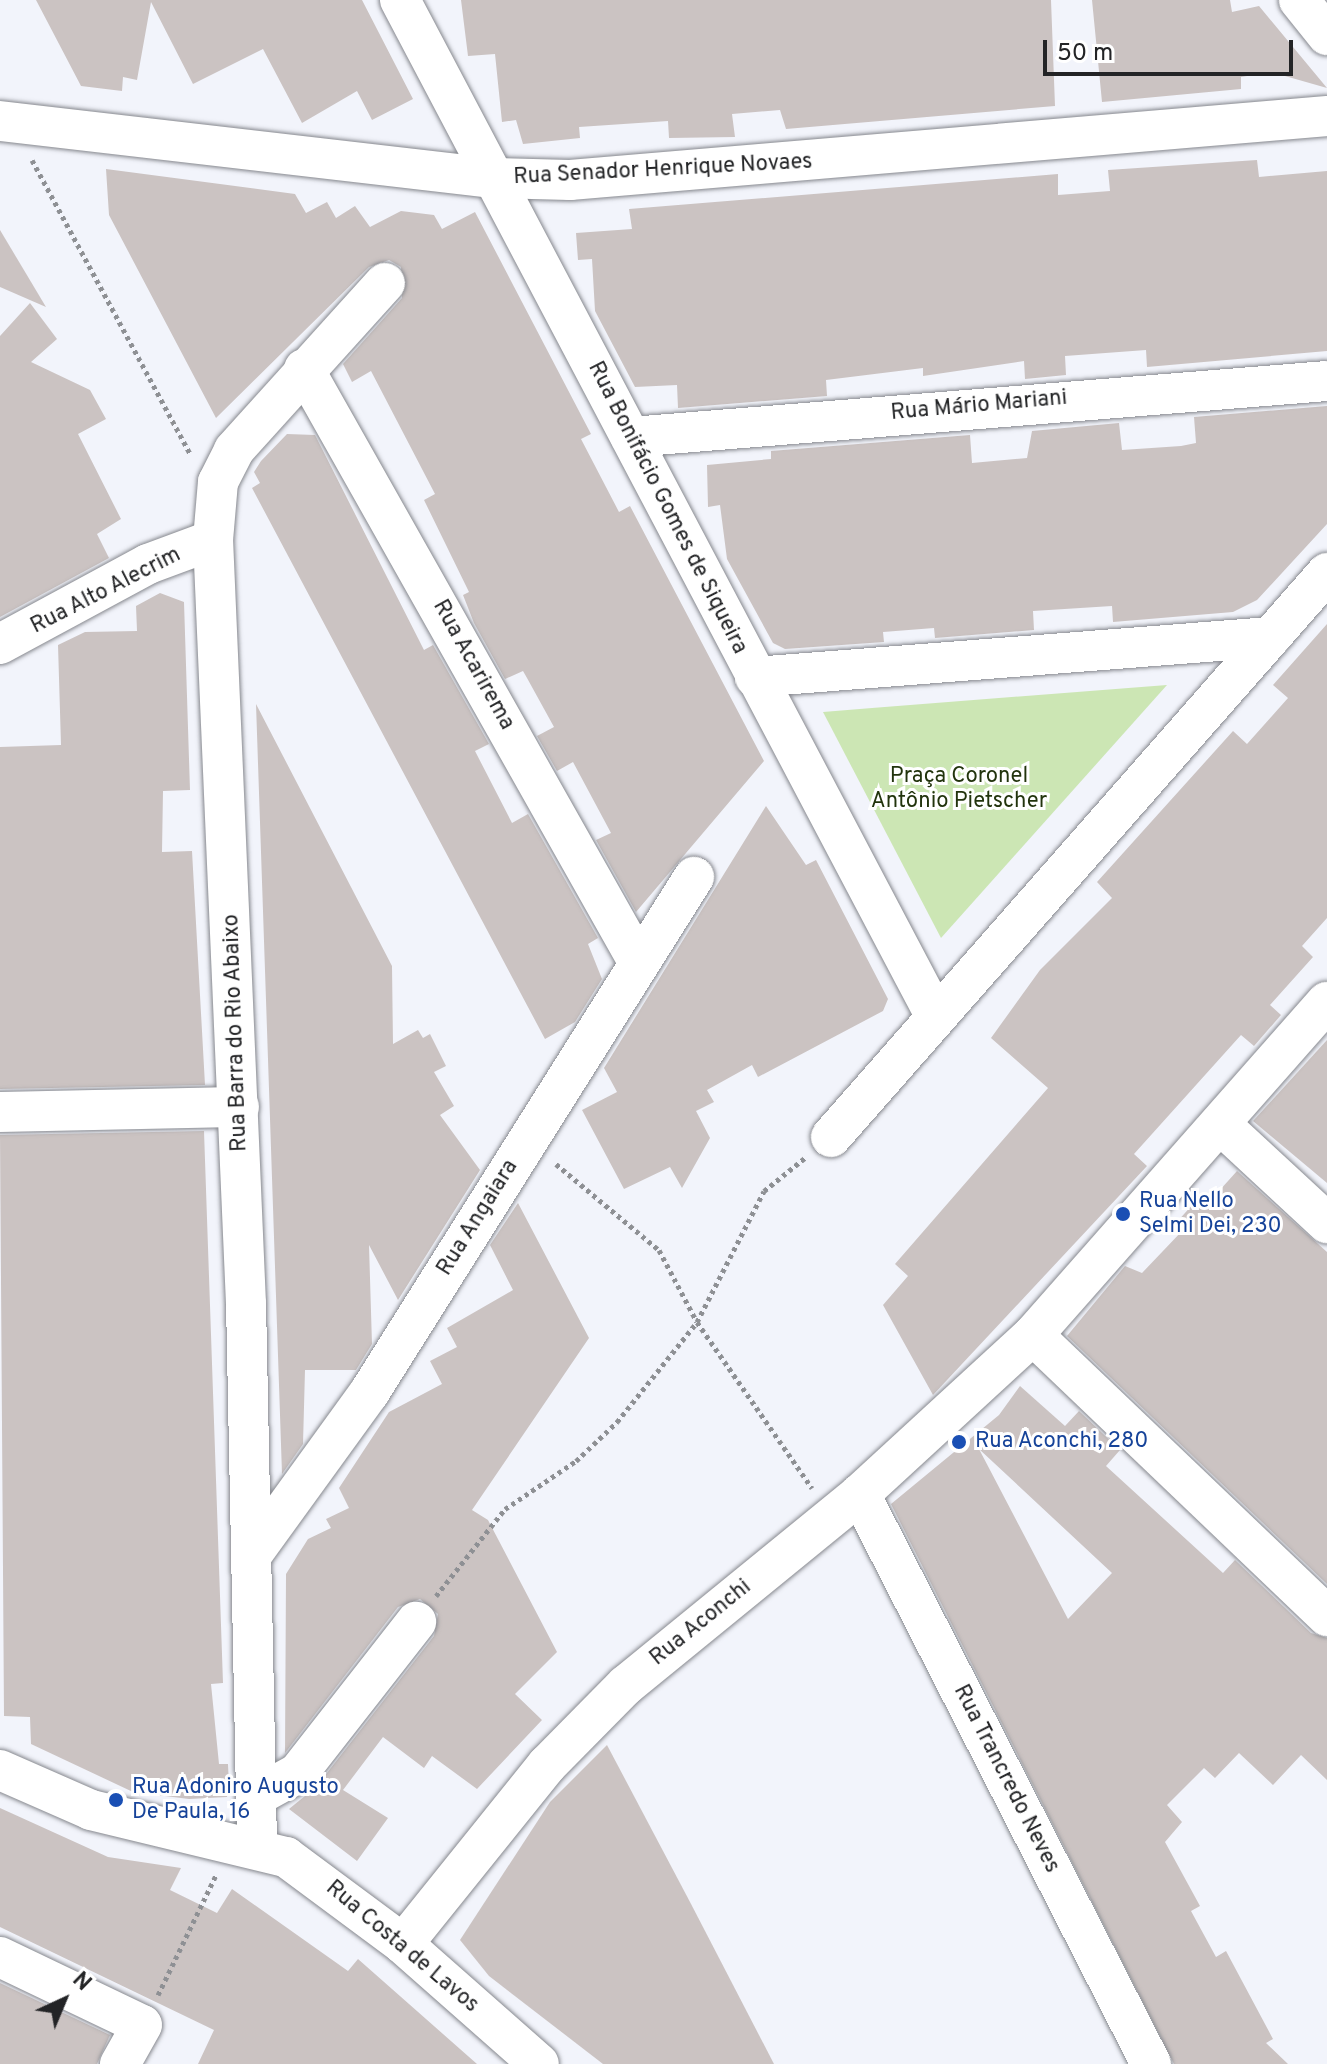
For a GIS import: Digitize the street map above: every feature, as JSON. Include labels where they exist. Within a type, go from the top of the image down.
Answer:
[{"type":"street","name":"Rua Bonifácio Gomes de Siqueira","points":[[400,0],[935,1015]]},
{"type":"street","points":[[1299,0],[1327,35]]},
{"type":"street","name":"Rua Senador Henrique Novaes","points":[[6,122],[495,178],[915,154],[1327,116]]},
{"type":"street","name":"Rua Barra do Rio Abaixo","points":[[244,1843],[260,1794],[239,1107],[214,524],[234,450],[304,369],[385,283]]},
{"type":"street","name":"Rua Acarirema","points":[[304,369],[639,963]]},
{"type":"street","name":"Rua Mário Mariani","points":[[631,437],[1327,381]]},
{"type":"street","name":"Rua Alto Alecrim","points":[[0,644],[148,564],[214,524]]},
{"type":"street","points":[[831,1137],[935,1015],[1327,573]]},
{"type":"street","points":[[755,677],[1270,637]]},
{"type":"street","name":"Rua Angaiara","points":[[253,1553],[369,1393],[694,877]]},
{"type":"street","name":"Rua Aconchi","points":[[403,1944],[547,1765],[626,1685],[846,1505],[1033,1335],[1327,1002]]},
{"type":"street","points":[[0,1112],[239,1107]]},
{"type":"street","points":[[1220,1124],[1327,1223]]},
{"type":"street","points":[[1033,1335],[1327,1616]]},
{"type":"street","name":"Rua Trancredo Neves","points":[[846,1505],[1151,2064]]},
{"type":"street","points":[[260,1794],[298,1773],[416,1622]]},
{"type":"street","name":"Rua Costa de Lavos","points":[[0,1770],[91,1810],[244,1843],[316,1875],[403,1944],[539,2064]]},
{"type":"street","points":[[0,1957],[142,2025],[120,2064]]},
{"type":"path","points":[[6,122],[158,385],[214,524]]},
{"type":"path","points":[[416,1622],[505,1509],[576,1461],[697,1322],[764,1191],[831,1137]]},
{"type":"path","points":[[527,1141],[659,1250],[697,1322],[846,1505]]},
{"type":"path","points":[[142,2025],[244,1843]]},
{"type":"green space","name":"Praça Coronel Antônio Pietscher","points":[[1167,685],[941,938],[823,712],[872,708]]},
{"type":"building","points":[[36,0],[362,0],[413,99],[372,120],[357,91],[302,123],[263,49],[193,84],[151,2],[137,80],[123,77],[122,91],[81,86]]},
{"type":"building","points":[[461,0],[1051,0],[1055,106],[786,129],[780,110],[732,114],[735,137],[669,138],[668,121],[579,127],[580,138],[523,144],[516,120],[502,122],[495,54],[468,56]]},
{"type":"building","points":[[1092,0],[1230,0],[1232,12],[1259,6],[1327,88],[1271,72],[1241,77],[1241,89],[1102,102]]},
{"type":"building","points":[[1257,160],[1259,177],[1327,171],[1327,351],[1147,367],[1146,350],[1065,356],[1066,375],[1025,379],[1024,361],[923,376],[923,368],[826,380],[827,396],[678,408],[677,385],[635,387],[595,311],[592,259],[578,260],[576,233],[632,229],[629,209],[1058,174],[1058,195],[1110,191],[1108,170]]},
{"type":"building","points":[[106,169],[295,194],[306,213],[327,202],[336,218],[355,206],[370,227],[401,211],[434,215],[442,229],[475,212],[591,434],[581,439],[619,512],[630,506],[764,761],[636,912],[596,840],[611,833],[573,762],[557,771],[537,736],[554,727],[527,678],[523,671],[505,679],[474,623],[463,595],[469,592],[424,500],[435,494],[371,371],[352,382],[343,364],[402,298],[401,267],[389,260],[369,267],[216,418],[109,215]]},
{"type":"building","points":[[0,230],[46,307],[0,287]]},
{"type":"building","points":[[30,303],[57,339],[31,362],[90,390],[106,419],[78,434],[121,519],[97,534],[109,558],[0,617],[0,336]]},
{"type":"building","points":[[1327,406],[1327,524],[1257,600],[1233,612],[1113,622],[1112,606],[1033,611],[1034,630],[935,638],[934,628],[883,632],[884,642],[785,649],[773,643],[727,559],[720,505],[708,507],[707,465],[771,459],[771,451],[970,435],[972,463],[1027,458],[1032,431],[1119,423],[1122,450],[1181,446],[1196,443],[1194,417]]},
{"type":"building","points":[[287,434],[315,435],[424,650],[433,645],[489,744],[475,751],[512,823],[528,814],[598,938],[588,944],[602,979],[575,1022],[545,1039],[252,488],[260,483],[254,472],[261,461]]},
{"type":"building","points":[[160,593],[184,602],[190,790],[163,791],[162,852],[192,851],[205,1085],[0,1089],[0,747],[61,745],[58,645],[85,632],[137,631],[136,606]]},
{"type":"building","points":[[1327,624],[1327,918],[1302,946],[1313,957],[1270,1005],[1281,1015],[1254,1046],[1241,1035],[1134,1154],[1147,1166],[933,1395],[883,1305],[908,1276],[895,1264],[1048,1088],[991,1038],[1040,970],[1112,898],[1097,882],[1233,731],[1247,744],[1288,698],[1273,685]]},
{"type":"building","points":[[256,704],[392,966],[393,1044],[418,1030],[423,1038],[430,1034],[446,1066],[434,1072],[454,1106],[440,1115],[480,1170],[398,1300],[369,1245],[372,1344],[356,1370],[305,1370],[303,1444],[282,1474]]},
{"type":"building","points":[[766,806],[806,865],[816,860],[888,999],[883,1011],[758,1077],[752,1065],[707,1090],[714,1102],[696,1111],[710,1138],[682,1188],[670,1167],[624,1189],[582,1110],[617,1092],[604,1068]]},
{"type":"building","points":[[1327,1040],[1327,1183],[1253,1121]]},
{"type":"building","points":[[204,1131],[223,1683],[211,1684],[219,1764],[228,1764],[229,1786],[227,1797],[189,1799],[133,1792],[31,1744],[30,1717],[4,1716],[0,1135]]},
{"type":"building","points":[[1237,1171],[1327,1252],[1327,1584],[1067,1336],[1125,1266],[1142,1273],[1183,1230],[1176,1223],[1202,1194],[1210,1201]]},
{"type":"building","points":[[518,1203],[589,1338],[472,1510],[488,1520],[557,1652],[515,1694],[542,1720],[477,1789],[432,1756],[424,1768],[383,1737],[343,1790],[388,1818],[357,1861],[289,1809],[316,1787],[434,1636],[438,1614],[420,1599],[398,1607],[285,1753],[286,1574],[308,1539],[331,1528],[326,1519],[349,1508],[339,1488],[389,1412],[442,1384],[430,1361],[457,1347],[447,1328],[513,1290],[490,1245]]},
{"type":"building","points":[[1020,1386],[1065,1426],[1079,1411],[1120,1450],[1106,1466],[1223,1573],[1235,1560],[1311,1633],[1327,1638],[1327,1780],[1301,1755],[1273,1785],[1239,1753],[1215,1778],[1204,1768],[1167,1805],[1182,1822],[1165,1842],[1200,1906],[1191,1911],[1216,1957],[1226,1951],[1273,2039],[1266,2043],[1288,2064],[1174,2064],[891,1504],[999,1415]],"holes":[[[979,1449],[1112,1573],[1068,1619]]]},
{"type":"building","points":[[607,1745],[774,2064],[603,2064],[489,1976],[460,1940],[550,1802]]},
{"type":"building","points":[[0,1808],[108,1857],[181,1868],[170,1890],[217,1913],[232,1889],[348,1971],[358,1959],[477,2064],[198,2064],[214,2030],[0,1927]]},
{"type":"building","points":[[0,1983],[110,2035],[97,2064],[0,2064]]},
{"type":"place","name":"Rua Nello Selmi Dei, 230","points":[[1123,1214]]},
{"type":"place","name":"Rua Aconchi, 280","points":[[959,1442]]},
{"type":"place","name":"Rua Adoniro Augusto De Paula, 16","points":[[116,1800]]}]
